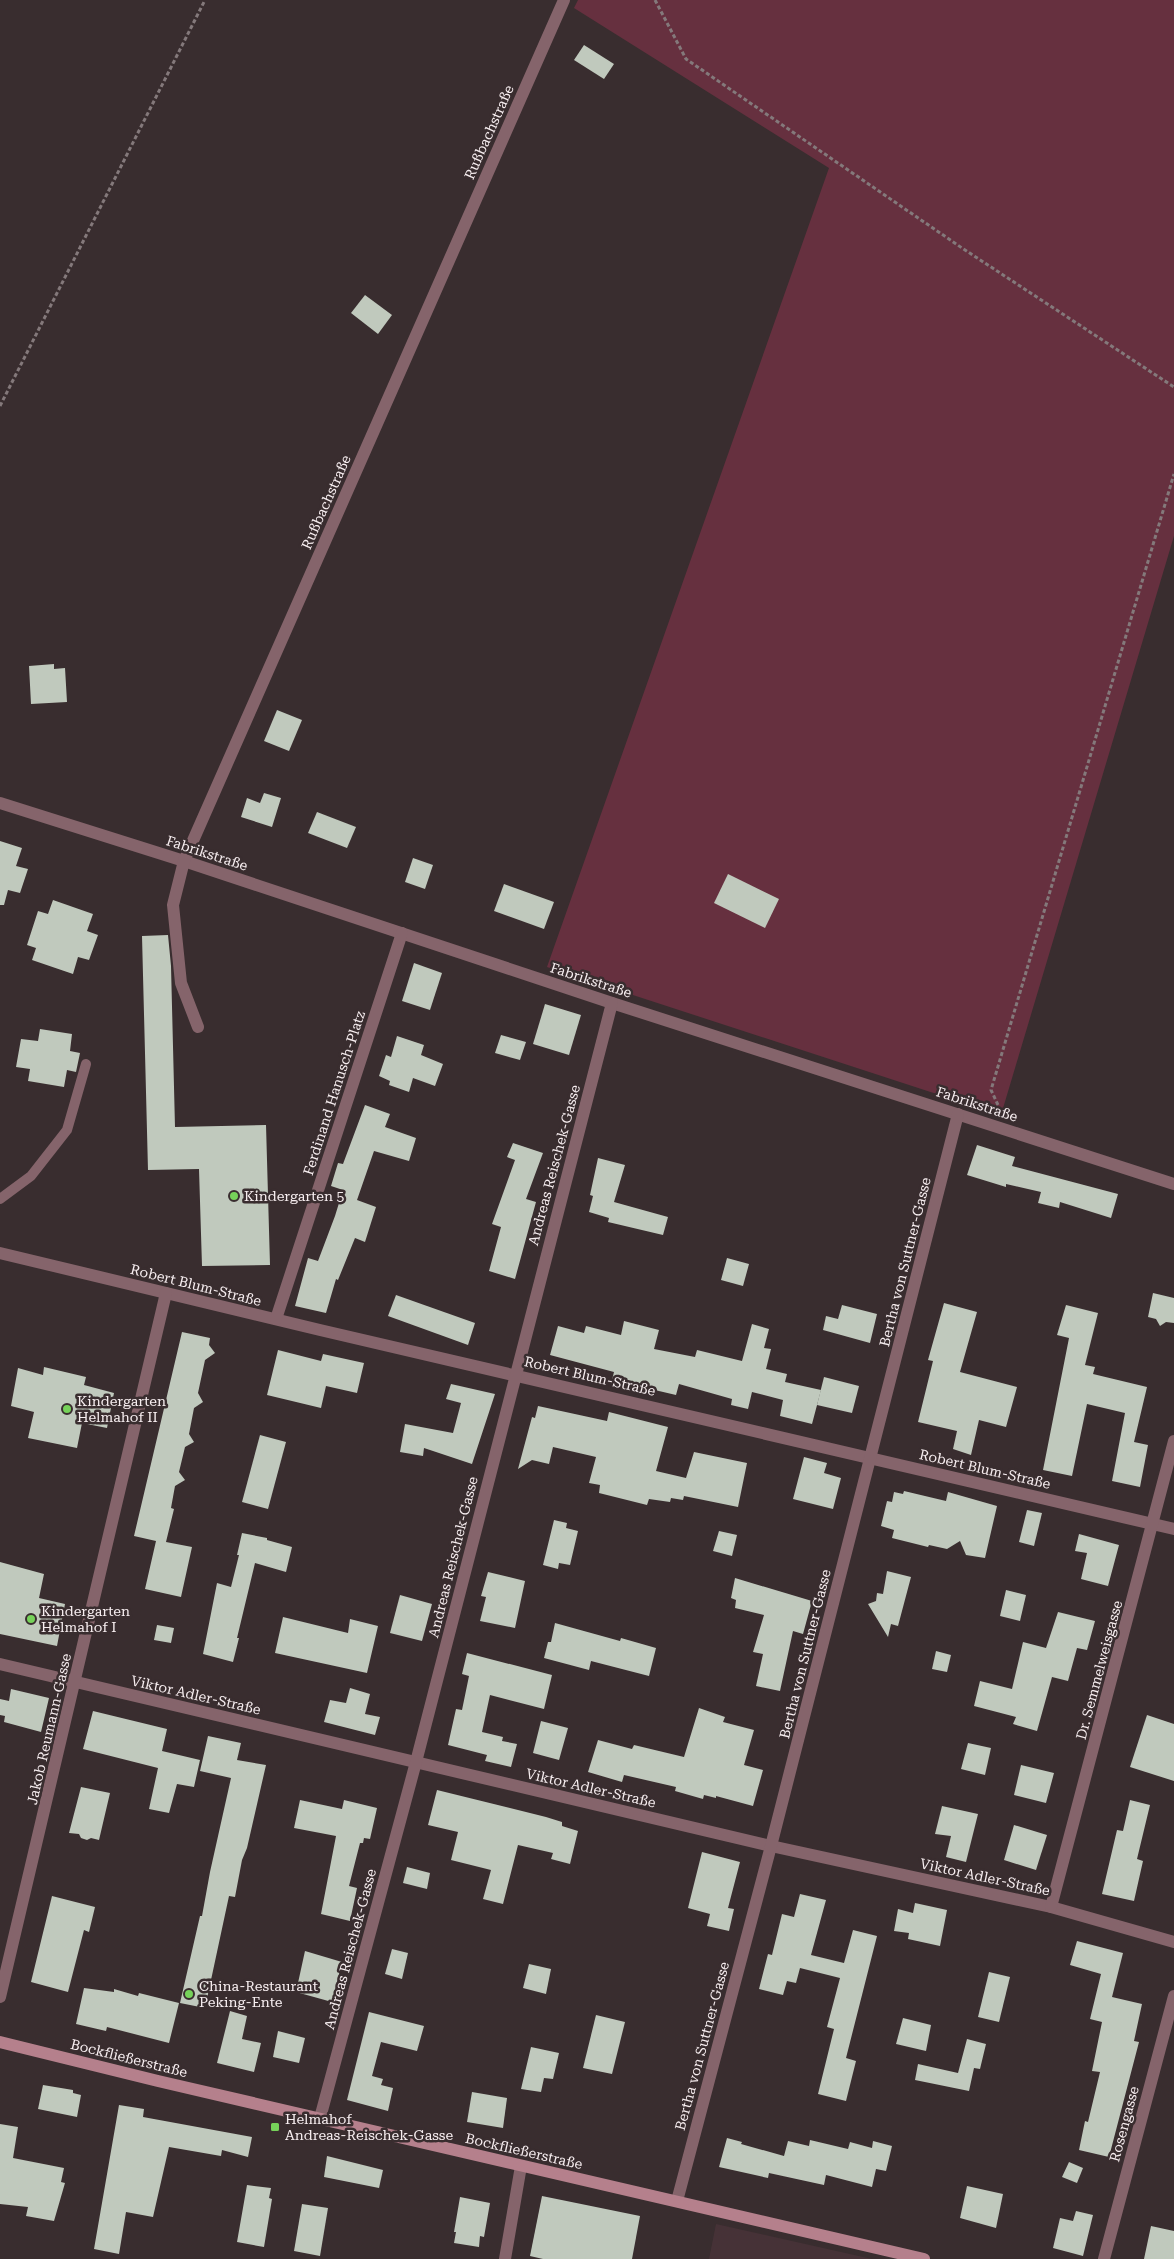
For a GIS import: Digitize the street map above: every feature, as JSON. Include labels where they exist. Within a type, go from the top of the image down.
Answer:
[{"type":"main road","name":"Bockfließerstraße","points":[[0,2042],[158,2082],[924,2259]]},
{"type":"street","name":"Rußbachstraße","points":[[198,1027],[181,983],[173,905],[184,861],[564,0]]},
{"type":"street","name":"Fabrikstraße","points":[[0,803],[184,861],[612,1003],[1174,1184]]},
{"type":"street","name":"Ferdinand Hanusch-Platz","points":[[276,1319],[402,933]]},
{"type":"street","name":"Andreas Reischek-Gasse","points":[[320,2118],[416,1762],[612,1003]]},
{"type":"street","name":"Bertha von Suttner-Gasse","points":[[677,2201],[771,1846],[958,1114]]},
{"type":"street","name":"Robert Blum-Straße","points":[[0,1253],[1174,1529]]},
{"type":"street","name":"Jakob Reumann-Gasse","points":[[0,1997],[76,1682],[166,1293]]},
{"type":"street","name":"Dr. Semmelweisgasse","points":[[1051,1907],[1174,1441]]},
{"type":"street","name":"Viktor Adler-Straße","points":[[0,1664],[771,1846],[1051,1907],[1174,1942]]},
{"type":"street","name":"Rosengasse","points":[[1104,2259],[1174,1996]]},
{"type":"street","points":[[505,2259],[520,2166]]},
{"type":"lane","points":[[0,1199],[31,1176],[67,1130],[86,1064]]},
{"type":"path","points":[[0,406],[205,0]]},
{"type":"path","points":[[655,0],[686,59],[962,248],[1174,388]]},
{"type":"path","points":[[998,1105],[991,1090],[1174,474]]},
{"type":"shaded area","points":[[578,0],[1174,0],[1174,536],[1001,1115],[547,967],[829,168],[574,8]]},
{"type":"shaded area","points":[[716,2224],[872,2259],[709,2259]]},
{"type":"building","points":[[584,45],[614,64],[604,79],[574,60]]},
{"type":"building","points":[[365,295],[392,315],[378,334],[351,313]]},
{"type":"building","points":[[54,664],[54,669],[65,668],[67,702],[31,704],[29,666]]},
{"type":"building","points":[[277,710],[302,720],[289,751],[264,741]]},
{"type":"building","points":[[264,793],[281,798],[272,827],[241,817],[247,798],[260,803]]},
{"type":"building","points":[[317,812],[356,827],[347,848],[308,833]]},
{"type":"building","points":[[0,841],[22,848],[16,866],[28,869],[20,893],[8,890],[4,905],[0,905]]},
{"type":"building","points":[[413,858],[433,865],[425,889],[405,882]]},
{"type":"building","points":[[728,874],[779,899],[765,928],[714,903]]},
{"type":"building","points":[[504,884],[554,902],[544,929],[494,911]]},
{"type":"building","points":[[53,900],[93,914],[87,931],[98,935],[89,960],[78,957],[73,974],[32,960],[36,948],[27,945],[38,911],[48,914]]},
{"type":"building","points":[[168,935],[171,966],[175,1127],[266,1125],[270,1265],[202,1266],[199,1169],[148,1170],[142,936]]},
{"type":"building","points":[[414,963],[442,973],[430,1010],[402,1001]]},
{"type":"building","points":[[545,1004],[581,1015],[569,1055],[533,1044]]},
{"type":"building","points":[[40,1029],[72,1034],[70,1051],[80,1053],[76,1072],[67,1070],[64,1087],[28,1081],[30,1069],[16,1067],[21,1039],[38,1041]]},
{"type":"building","points":[[501,1035],[526,1042],[520,1060],[495,1053]]},
{"type":"building","points":[[397,1036],[424,1045],[421,1055],[443,1064],[435,1086],[413,1078],[409,1092],[389,1085],[390,1081],[379,1076],[386,1055],[391,1057]]},
{"type":"building","points":[[365,1105],[390,1114],[385,1127],[416,1138],[409,1161],[374,1151],[357,1200],[376,1207],[365,1242],[355,1238],[338,1280],[336,1279],[326,1313],[295,1306],[308,1258],[318,1261],[335,1216],[343,1190],[331,1186],[338,1163],[343,1164]]},
{"type":"building","points":[[513,1143],[543,1153],[526,1199],[536,1202],[515,1279],[489,1271],[501,1227],[492,1224],[515,1160],[507,1157]]},
{"type":"building","points":[[977,1145],[1015,1157],[1012,1166],[1118,1194],[1111,1218],[1060,1202],[1059,1208],[1038,1203],[1041,1192],[1006,1184],[1006,1187],[967,1175]]},
{"type":"building","points":[[598,1158],[625,1165],[614,1202],[668,1217],[663,1235],[608,1222],[609,1218],[589,1212],[593,1196],[590,1195]]},
{"type":"building","points":[[727,1258],[749,1264],[743,1286],[721,1280]]},
{"type":"building","points":[[1153,1293],[1174,1298],[1174,1323],[1166,1322],[1160,1326],[1156,1319],[1148,1317]]},
{"type":"building","points":[[396,1295],[475,1323],[468,1345],[388,1316]]},
{"type":"building","points":[[944,1303],[977,1312],[960,1372],[1017,1387],[1006,1427],[979,1420],[971,1455],[953,1449],[957,1431],[918,1422],[933,1361],[928,1360]]},
{"type":"building","points":[[842,1305],[877,1314],[870,1343],[823,1330],[826,1316],[838,1319]]},
{"type":"building","points":[[1066,1305],[1098,1313],[1085,1365],[1095,1367],[1093,1374],[1147,1387],[1134,1442],[1148,1445],[1140,1487],[1112,1481],[1125,1413],[1087,1404],[1072,1476],[1043,1470],[1069,1338],[1057,1335]]},
{"type":"building","points":[[624,1321],[659,1330],[654,1349],[695,1357],[697,1350],[742,1361],[752,1324],[769,1329],[764,1348],[771,1349],[766,1369],[787,1374],[785,1382],[821,1390],[812,1424],[780,1416],[783,1400],[752,1392],[748,1409],[731,1405],[732,1399],[679,1384],[676,1395],[612,1380],[614,1372],[550,1355],[558,1326],[584,1333],[586,1326],[621,1335]]},
{"type":"building","points":[[182,1332],[210,1338],[209,1345],[215,1353],[205,1360],[198,1393],[203,1402],[194,1408],[189,1434],[194,1442],[185,1447],[179,1472],[185,1480],[175,1486],[171,1508],[174,1509],[166,1542],[192,1547],[181,1597],[145,1589],[156,1541],[134,1536]]},
{"type":"building","points":[[278,1350],[321,1361],[323,1354],[364,1363],[357,1393],[326,1386],[321,1408],[267,1395]]},
{"type":"building","name":"Kindergarten Helmahof II","points":[[44,1367],[86,1377],[84,1385],[114,1393],[107,1428],[82,1423],[77,1448],[28,1438],[34,1412],[11,1406],[18,1368],[43,1375]]},
{"type":"building","points":[[824,1377],[859,1386],[852,1413],[817,1405]]},
{"type":"building","points":[[451,1384],[495,1394],[472,1464],[424,1448],[423,1456],[400,1452],[405,1424],[453,1433],[461,1403],[446,1399]]},
{"type":"building","points":[[538,1406],[607,1421],[609,1412],[668,1427],[656,1471],[686,1478],[694,1452],[747,1463],[738,1507],[684,1496],[683,1500],[671,1498],[670,1502],[649,1499],[647,1505],[599,1493],[600,1485],[589,1483],[596,1457],[553,1447],[549,1464],[532,1460],[518,1469],[532,1417],[535,1418]]},
{"type":"building","points":[[260,1435],[286,1442],[268,1509],[242,1502]]},
{"type":"building","points":[[804,1457],[827,1463],[824,1473],[841,1478],[833,1509],[793,1499]]},
{"type":"building","points":[[904,1491],[946,1501],[948,1492],[997,1506],[985,1558],[966,1555],[960,1541],[947,1549],[929,1545],[928,1547],[892,1538],[894,1530],[881,1526],[887,1501],[892,1502],[894,1492],[903,1494]]},
{"type":"building","points":[[1027,1510],[1042,1513],[1034,1546],[1019,1542]]},
{"type":"building","points":[[554,1520],[567,1523],[566,1528],[578,1531],[570,1565],[559,1563],[558,1569],[543,1565]]},
{"type":"building","points":[[719,1531],[737,1535],[732,1556],[713,1551]]},
{"type":"building","points":[[242,1533],[267,1538],[267,1540],[292,1547],[286,1572],[255,1563],[233,1662],[203,1654],[217,1583],[231,1587]]},
{"type":"building","points":[[1079,1534],[1119,1545],[1108,1586],[1081,1579],[1087,1553],[1075,1551]]},
{"type":"building","name":"Kindergarten Helmahof I","points":[[0,1562],[44,1574],[39,1598],[65,1604],[57,1646],[0,1634]]},
{"type":"building","points":[[887,1571],[911,1577],[898,1626],[891,1624],[888,1637],[868,1604],[876,1601],[877,1593],[883,1594]]},
{"type":"building","points":[[488,1572],[525,1581],[515,1628],[480,1621],[486,1597],[481,1596]]},
{"type":"building","points":[[735,1578],[812,1601],[803,1634],[793,1631],[780,1691],[756,1686],[763,1654],[753,1652],[764,1615],[735,1608],[736,1600],[731,1598]]},
{"type":"building","points":[[1006,1590],[1026,1595],[1020,1621],[1000,1616]]},
{"type":"building","points":[[400,1595],[432,1604],[422,1641],[390,1633]]},
{"type":"building","points":[[1058,1612],[1095,1621],[1087,1650],[1077,1648],[1068,1681],[1052,1677],[1037,1731],[1013,1724],[1016,1717],[974,1706],[980,1681],[1012,1689],[1023,1642],[1046,1648]]},
{"type":"building","points":[[283,1617],[348,1633],[350,1619],[378,1626],[367,1673],[275,1653]]},
{"type":"building","points":[[555,1623],[620,1641],[621,1638],[656,1648],[649,1676],[591,1661],[589,1670],[544,1658],[548,1642],[551,1642]]},
{"type":"building","points":[[157,1625],[174,1628],[171,1643],[154,1640]]},
{"type":"building","points":[[936,1651],[951,1655],[947,1672],[932,1669]]},
{"type":"building","points":[[467,1653],[552,1675],[544,1709],[490,1695],[482,1732],[503,1737],[502,1741],[517,1744],[511,1767],[485,1761],[487,1755],[448,1745],[456,1709],[462,1710],[469,1676],[462,1674]]},
{"type":"building","points":[[350,1688],[370,1694],[365,1714],[380,1717],[375,1735],[324,1722],[330,1700],[346,1703]]},
{"type":"building","points":[[11,1689],[49,1698],[41,1732],[4,1722],[5,1716],[0,1715],[0,1699],[9,1701]]},
{"type":"building","points":[[699,1708],[725,1717],[723,1722],[754,1730],[744,1765],[763,1770],[753,1806],[716,1796],[716,1798],[704,1795],[703,1799],[675,1791],[676,1787],[624,1775],[622,1782],[588,1772],[598,1740],[632,1749],[634,1745],[684,1757]]},
{"type":"building","points":[[93,1711],[167,1729],[162,1751],[200,1760],[194,1787],[177,1784],[169,1813],[149,1809],[158,1768],[83,1749]]},
{"type":"building","points":[[1147,1715],[1174,1724],[1174,1781],[1130,1767]]},
{"type":"building","points":[[541,1721],[568,1728],[559,1760],[533,1753]]},
{"type":"building","points":[[208,1736],[241,1743],[237,1760],[266,1765],[247,1848],[242,1860],[235,1897],[229,1896],[205,2008],[180,2003],[200,1916],[202,1916],[231,1778],[200,1771]]},
{"type":"building","points":[[968,1743],[991,1748],[985,1775],[961,1769]]},
{"type":"building","points":[[1021,1765],[1054,1773],[1046,1803],[1014,1795]]},
{"type":"building","points":[[81,1787],[110,1793],[99,1840],[91,1838],[87,1840],[81,1838],[79,1834],[69,1833]]},
{"type":"building","points":[[437,1790],[562,1822],[562,1826],[578,1831],[570,1864],[551,1859],[553,1853],[518,1845],[503,1904],[483,1899],[491,1870],[451,1860],[458,1832],[428,1825]]},
{"type":"building","points":[[300,1800],[342,1809],[344,1800],[377,1808],[370,1839],[364,1838],[363,1843],[360,1843],[349,1886],[357,1888],[350,1921],[321,1914],[336,1836],[294,1828]]},
{"type":"building","points":[[1130,1800],[1150,1805],[1137,1859],[1143,1861],[1134,1901],[1102,1894],[1117,1830],[1123,1831]]},
{"type":"building","points":[[942,1806],[978,1814],[966,1862],[946,1857],[951,1836],[935,1834]]},
{"type":"building","points":[[1014,1825],[1047,1835],[1036,1870],[1004,1860]]},
{"type":"building","points":[[702,1852],[740,1862],[728,1908],[734,1909],[729,1931],[707,1926],[710,1914],[688,1908]]},
{"type":"building","points":[[407,1867],[430,1873],[427,1889],[403,1883]]},
{"type":"building","points":[[800,1894],[826,1900],[811,1955],[844,1963],[853,1930],[877,1936],[846,2058],[856,2061],[846,2101],[818,2094],[834,2029],[827,2027],[840,1978],[800,1968],[796,1983],[787,1981],[783,1995],[759,1989],[768,1954],[772,1955],[782,1914],[794,1917]]},
{"type":"building","points":[[52,1896],[95,1907],[89,1932],[84,1930],[68,1992],[31,1982]]},
{"type":"building","points":[[915,1903],[947,1910],[940,1946],[908,1939],[909,1933],[894,1931],[898,1909],[913,1913]]},
{"type":"building","points":[[1077,1941],[1123,1953],[1112,1997],[1142,2004],[1134,2041],[1139,2042],[1109,2157],[1079,2150],[1085,2121],[1088,2122],[1100,2072],[1092,2071],[1102,2022],[1090,2019],[1101,1974],[1070,1965]]},
{"type":"building","points":[[392,1949],[408,1953],[402,1979],[385,1974]]},
{"type":"building","points":[[305,1951],[342,1962],[332,2002],[296,1992]]},
{"type":"building","points":[[529,1964],[551,1969],[546,1994],[523,1988]]},
{"type":"building","points":[[989,1972],[1010,1977],[999,2022],[978,2017]]},
{"type":"building","points":[[84,1988],[114,1992],[114,1989],[138,1996],[139,1993],[179,2003],[169,2043],[107,2027],[106,2031],[76,2024]]},
{"type":"building","points":[[230,2011],[247,2016],[242,2039],[261,2043],[254,2072],[217,2063]]},
{"type":"building","points":[[369,2012],[424,2026],[417,2051],[381,2042],[372,2076],[383,2079],[381,2085],[393,2088],[388,2111],[347,2100]]},
{"type":"building","points":[[596,2015],[625,2022],[612,2074],[583,2068]]},
{"type":"building","points":[[903,2018],[931,2025],[926,2051],[896,2044]]},
{"type":"building","points":[[278,2031],[305,2038],[299,2063],[273,2057]]},
{"type":"building","points":[[967,2039],[986,2044],[980,2069],[974,2068],[969,2091],[915,2080],[918,2064],[958,2073]]},
{"type":"building","points":[[531,2047],[559,2053],[553,2079],[544,2078],[541,2092],[521,2089]]},
{"type":"building","points":[[43,2085],[73,2090],[73,2093],[81,2095],[77,2117],[38,2109]]},
{"type":"building","points":[[472,2092],[507,2098],[503,2128],[467,2122]]},
{"type":"building","points":[[119,2105],[144,2109],[143,2117],[252,2137],[248,2157],[222,2150],[221,2156],[169,2147],[153,2217],[126,2212],[119,2254],[94,2249]]},
{"type":"building","points":[[0,2124],[18,2127],[13,2158],[64,2168],[61,2182],[65,2183],[54,2221],[26,2216],[28,2207],[0,2204]]},
{"type":"building","points":[[727,2138],[742,2142],[741,2144],[784,2156],[788,2141],[809,2146],[810,2140],[848,2149],[850,2142],[872,2148],[873,2141],[892,2146],[886,2171],[876,2169],[872,2187],[826,2175],[824,2185],[769,2173],[768,2178],[719,2167]]},
{"type":"building","points":[[327,2156],[383,2170],[379,2188],[324,2177]]},
{"type":"building","points":[[1069,2162],[1083,2168],[1077,2183],[1062,2177]]},
{"type":"building","points":[[247,2185],[271,2188],[269,2198],[272,2199],[264,2247],[237,2242]]},
{"type":"building","points":[[967,2186],[1003,2194],[996,2228],[960,2218]]},
{"type":"building","points":[[542,2196],[640,2216],[632,2259],[543,2259],[530,2256]]},
{"type":"building","points":[[460,2197],[490,2203],[484,2237],[480,2236],[479,2247],[454,2243]]},
{"type":"building","points":[[302,2204],[328,2208],[320,2256],[294,2251]]},
{"type":"building","points":[[1076,2211],[1093,2215],[1083,2256],[1053,2248],[1060,2218],[1073,2221]]},
{"type":"building","points":[[1151,2226],[1174,2231],[1174,2259],[1144,2259]]},
{"type":"place","name":"Kindergarten 5","points":[[234,1196]]},
{"type":"place","name":"Kindergarten Helmahof II","points":[[67,1409]]},
{"type":"place","name":"Kindergarten Helmahof I","points":[[31,1619]]},
{"type":"place","name":"China-Restaurant Peking-Ente","points":[[189,1994]]},
{"type":"place","name":"Helmahof Andreas-Reischek-Gasse","points":[[275,2127]]}]
